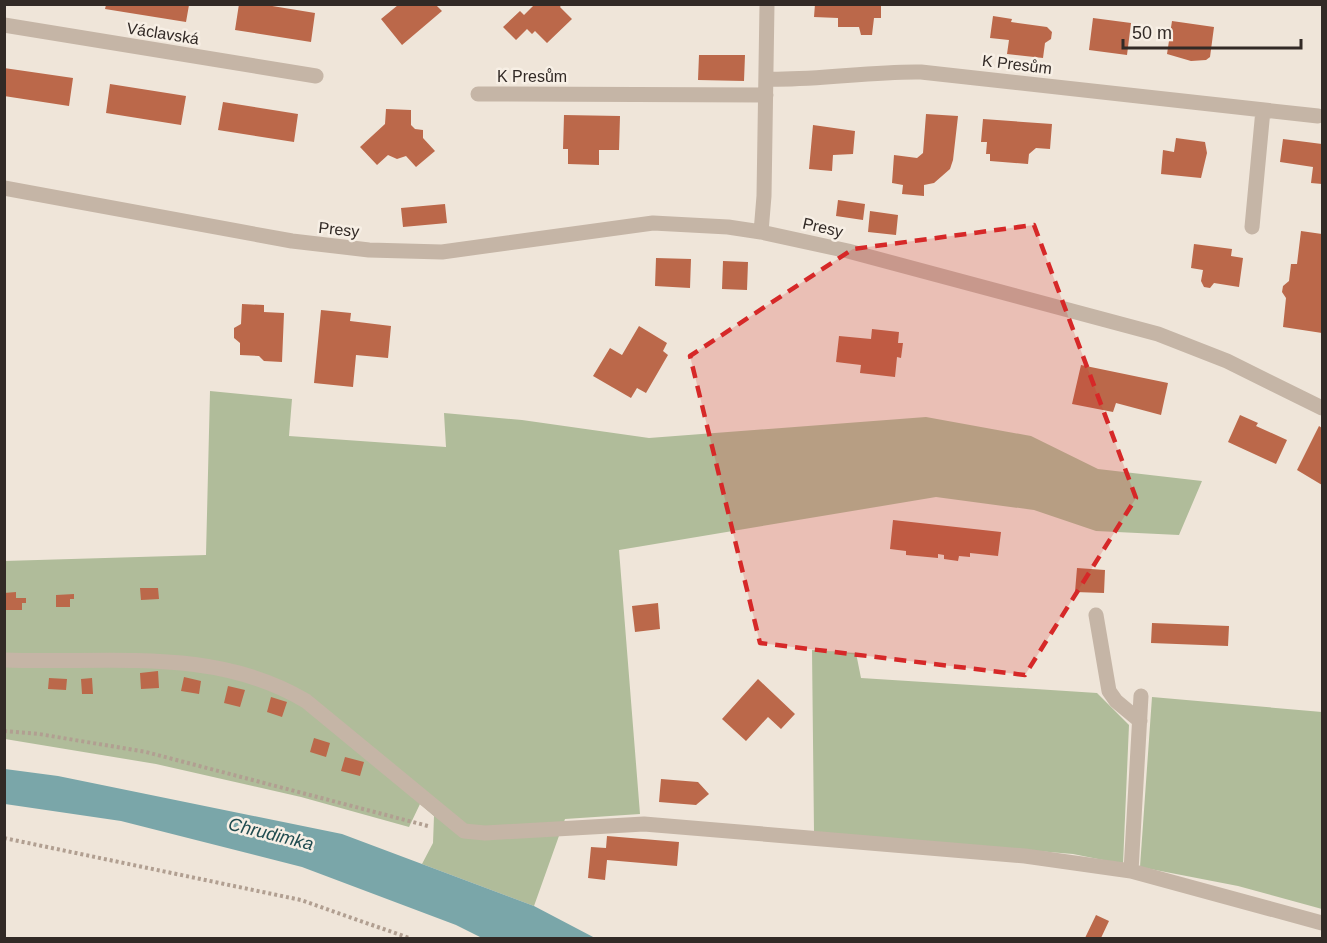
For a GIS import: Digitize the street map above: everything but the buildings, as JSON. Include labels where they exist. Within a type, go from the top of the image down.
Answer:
[{"type":"street","points":[[761,232],[767,4]]},
{"type":"street","name":"Václavská","points":[[4,25],[316,76]]},
{"type":"street","name":"K Presům","points":[[766,79],[809,80],[872,73],[921,72],[1318,116]]},
{"type":"street","name":"K Presům","points":[[478,94],[766,95]]},
{"type":"street","points":[[1252,226],[1263,110]]},
{"type":"street","name":"Presy","points":[[4,188],[292,241],[369,250],[442,252],[652,223],[728,227],[761,232],[868,257],[1158,334],[1227,361],[1323,408]]},
{"type":"street","points":[[1096,615],[1109,691],[1116,701],[1140,721]]},
{"type":"street","points":[[4,660],[166,661],[235,671],[278,684],[306,701],[464,831],[485,833],[644,824],[1025,856],[1131,870],[1323,923]]},
{"type":"street","points":[[1131,870],[1141,696]]},
{"type":"path","points":[[4,731],[39,734],[146,752],[415,824],[464,831]]},
{"type":"path","points":[[4,838],[301,900],[410,939]]},
{"type":"highlighted area","points":[[1034,225],[1136,498],[1025,675],[760,643],[690,356],[853,249]]},
{"type":"green space","points":[[210,391],[292,399],[289,436],[446,447],[444,413],[522,420],[649,438],[926,417],[1031,436],[1098,469],[1202,481],[1179,535],[1096,531],[1034,510],[936,497],[619,550],[640,814],[565,819],[534,906],[422,864],[433,843],[434,816],[420,804],[409,827],[301,797],[156,764],[5,739],[4,561],[206,555]]},
{"type":"green space","points":[[812,650],[856,653],[861,678],[1097,693],[1129,725],[1123,864],[1073,854],[814,832]]},
{"type":"green space","points":[[1152,697],[1322,712],[1322,909],[1238,886],[1140,867]]},
{"type":"water","name":"Chrudimka","points":[[5,769],[58,776],[342,834],[534,906],[595,938],[482,938],[456,925],[302,867],[121,821],[5,804]]}]
